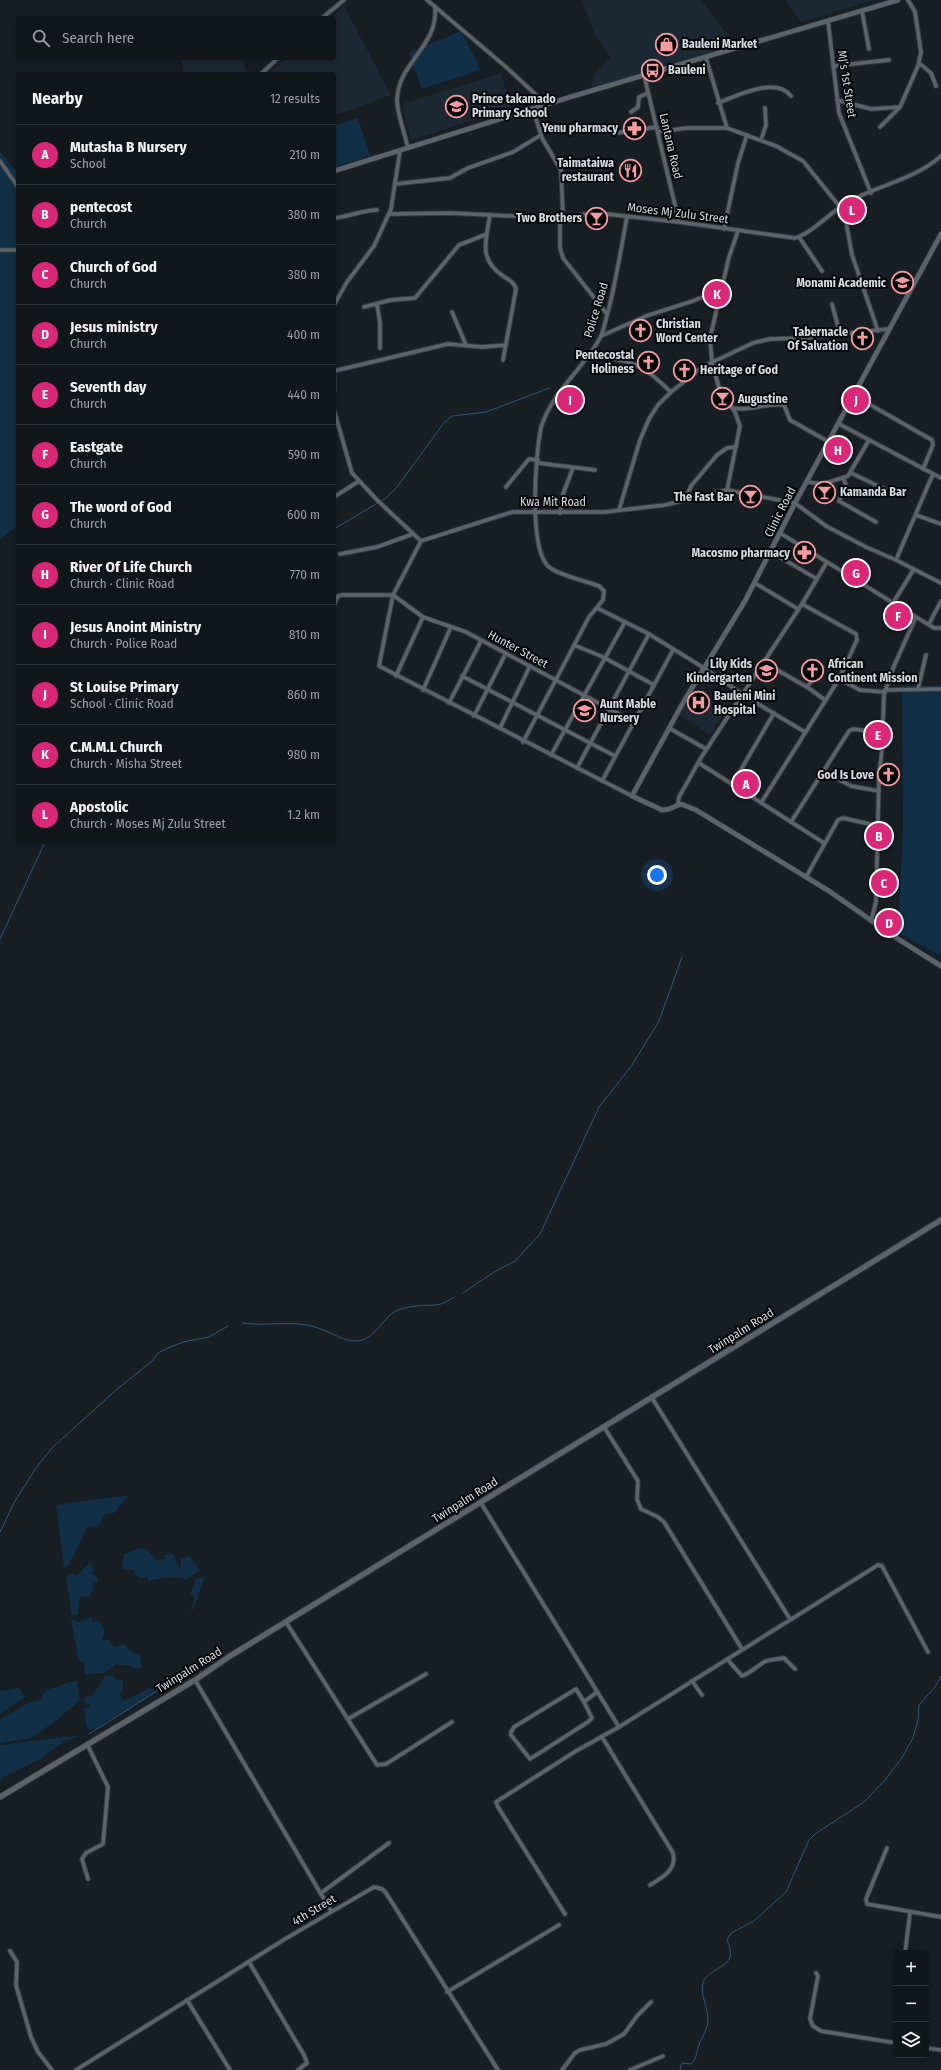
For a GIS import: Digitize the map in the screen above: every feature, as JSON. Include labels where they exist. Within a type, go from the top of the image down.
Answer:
[{"type":"main road","name":"Twinpalm Road","points":[[0,1797],[195,1680],[286,1622],[941,1220]]},
{"type":"street","points":[[324,16],[344,0]]},
{"type":"street","points":[[427,0],[506,66],[547,105]]},
{"type":"street","points":[[336,170],[644,75],[706,58],[898,0]]},
{"type":"street","points":[[880,127],[900,107],[919,63],[921,52],[915,12],[908,0]]},
{"type":"street","points":[[408,148],[397,100],[408,68],[434,27],[435,7]]},
{"type":"street","points":[[862,11],[869,49]]},
{"type":"street","name":"MJ’s 1st Street","points":[[828,21],[837,100],[843,123],[871,193]]},
{"type":"street","points":[[706,58],[726,128]]},
{"type":"street","points":[[263,72],[276,60]]},
{"type":"street","points":[[833,66],[889,60]]},
{"type":"street","points":[[919,63],[931,73],[936,86]]},
{"type":"street","name":"Lantana Road","points":[[644,75],[679,222]]},
{"type":"street","points":[[718,103],[754,89],[785,89],[791,96]]},
{"type":"street","points":[[631,112],[638,106],[639,97],[648,93]]},
{"type":"street","points":[[837,100],[871,110],[900,107]]},
{"type":"street","points":[[761,140],[766,124],[765,108]]},
{"type":"street","points":[[533,109],[541,135],[561,170],[562,217],[560,248],[563,258],[607,314]]},
{"type":"street","points":[[616,133],[657,127]]},
{"type":"street","points":[[658,132],[687,128],[726,128],[761,140],[803,161],[840,207],[847,222],[852,255],[878,331]]},
{"type":"street","points":[[395,184],[450,178],[468,168],[513,152],[541,135]]},
{"type":"street","points":[[724,229],[738,163],[747,135]]},
{"type":"street","points":[[336,296],[374,246],[389,214],[400,151]]},
{"type":"street","points":[[822,271],[799,237],[840,207],[915,173],[941,156]]},
{"type":"street","points":[[0,161],[16,183]]},
{"type":"street","points":[[336,218],[348,217],[369,210],[377,210]]},
{"type":"street","name":"Moses Mj Zulu Street","points":[[389,214],[451,213],[562,217],[597,213],[679,222],[790,239],[799,237]]},
{"type":"street","points":[[490,215],[486,249],[490,265],[512,282],[516,289],[503,360]]},
{"type":"street","name":"Police Road","points":[[596,608],[604,597],[604,591],[601,587],[552,569],[544,561],[540,552],[534,512],[540,432],[543,420],[569,378],[602,336],[617,273],[627,217]]},
{"type":"street","points":[[727,490],[740,426],[732,408],[719,388],[712,362],[711,332],[729,257],[738,231]]},
{"type":"street","points":[[364,308],[390,300],[415,298],[458,245],[487,234]]},
{"type":"street","name":"Clinic Road","points":[[632,796],[668,728],[755,583],[795,503],[829,442],[888,329],[941,234]]},
{"type":"street","points":[[0,250],[16,250]]},
{"type":"street","points":[[602,336],[646,316],[693,301],[722,289]]},
{"type":"street","points":[[377,304],[380,323],[380,348]]},
{"type":"street","points":[[832,304],[840,334]]},
{"type":"street","points":[[452,312],[466,345]]},
{"type":"street","points":[[619,510],[643,432],[658,405],[693,373],[712,362],[760,341],[888,329]]},
{"type":"street","points":[[336,370],[442,345],[453,344],[482,347],[506,345]]},
{"type":"street","points":[[589,354],[623,361],[641,367],[654,376],[671,392]]},
{"type":"street","points":[[853,395],[932,440],[934,445],[923,469]]},
{"type":"street","points":[[732,408],[744,410],[758,406],[784,405],[790,420],[829,442]]},
{"type":"street","points":[[336,417],[350,469],[380,503],[421,541],[393,595],[379,666],[423,690],[500,728],[523,742],[662,810],[669,809],[678,804],[696,810],[806,877],[941,966]]},
{"type":"street","points":[[838,424],[941,478]]},
{"type":"street","points":[[807,482],[823,484],[843,478],[851,473],[869,440]]},
{"type":"street","points":[[685,500],[692,486],[716,455],[727,448],[736,447]]},
{"type":"street","points":[[506,487],[523,469],[529,459],[573,468],[595,470]]},
{"type":"street","points":[[560,513],[563,494],[573,468]]},
{"type":"street","points":[[851,473],[895,494]]},
{"type":"street","points":[[896,560],[933,474]]},
{"type":"street","points":[[843,478],[846,485],[839,500],[876,522]]},
{"type":"street","points":[[336,496],[359,481]]},
{"type":"street","name":"Kwa Mit Road","points":[[421,541],[504,514],[619,510],[654,506],[727,490],[795,503]]},
{"type":"street","points":[[795,503],[826,526],[866,548],[896,560],[941,583]]},
{"type":"street","points":[[916,515],[941,524]]},
{"type":"street","points":[[780,533],[916,618],[941,628]]},
{"type":"street","points":[[340,554],[377,547],[413,534]]},
{"type":"street","points":[[771,552],[816,579]]},
{"type":"street","points":[[678,804],[679,797],[706,750],[802,604],[827,562]]},
{"type":"street","points":[[893,603],[914,569]]},
{"type":"street","points":[[755,583],[798,609]]},
{"type":"street","points":[[336,600],[338,596],[342,595],[393,595]]},
{"type":"street","name":"Hunter Street","points":[[393,595],[422,617],[466,632],[634,722]]},
{"type":"street","points":[[929,624],[941,601]]},
{"type":"street","points":[[761,803],[839,679],[857,637],[802,604]]},
{"type":"street","points":[[523,742],[591,613],[596,608],[649,634],[704,668],[742,695],[805,732]]},
{"type":"street","points":[[396,676],[422,617]]},
{"type":"street","points":[[871,921],[876,902],[879,791],[885,691],[916,618]]},
{"type":"street","points":[[551,755],[603,657],[625,622]]},
{"type":"street","points":[[423,690],[451,627]]},
{"type":"street","points":[[577,768],[649,634]]},
{"type":"street","points":[[449,703],[481,641]]},
{"type":"street","points":[[574,645],[603,657],[654,685]]},
{"type":"street","points":[[602,781],[674,650]]},
{"type":"street","points":[[474,716],[506,653]]},
{"type":"street","points":[[918,689],[926,655]]},
{"type":"street","points":[[763,662],[807,687],[825,700]]},
{"type":"street","points":[[500,728],[530,666]]},
{"type":"street","points":[[807,687],[822,668]]},
{"type":"street","points":[[462,676],[537,716],[565,728],[615,756]]},
{"type":"street","points":[[839,679],[860,690],[885,691],[941,689]]},
{"type":"street","points":[[732,785],[774,713]]},
{"type":"street","points":[[668,728],[706,750]]},
{"type":"street","points":[[791,822],[851,730],[883,733]]},
{"type":"street","points":[[699,763],[824,843]]},
{"type":"street","points":[[823,771],[851,786],[879,791]]},
{"type":"street","points":[[806,877],[835,823],[840,819],[878,826]]},
{"type":"street","points":[[652,1398],[790,1619]]},
{"type":"street","points":[[604,1427],[638,1481],[636,1500],[641,1509],[658,1517],[664,1522],[742,1649]]},
{"type":"street","points":[[481,1502],[619,1727]]},
{"type":"street","points":[[565,1914],[498,1808],[496,1802],[501,1797],[619,1727],[878,1565],[882,1566],[928,1652]]},
{"type":"street","points":[[286,1622],[376,1765],[381,1766],[452,1722]]},
{"type":"street","points":[[727,1659],[742,1676],[750,1674],[762,1663],[784,1658],[795,1669]]},
{"type":"street","points":[[348,1719],[426,1674]]},
{"type":"street","points":[[195,1680],[331,1911]]},
{"type":"street","points":[[692,1681],[702,1695]]},
{"type":"street","points":[[576,1689],[584,1702],[592,1718],[530,1759],[511,1735],[514,1727],[576,1689]]},
{"type":"street","points":[[584,1702],[597,1692]]},
{"type":"street","points":[[602,1737],[673,1853],[674,1862],[670,1872],[650,1885]]},
{"type":"street","points":[[87,1744],[108,1787],[103,1844],[86,1853],[82,1859],[88,1879]]},
{"type":"street","points":[[321,1893],[389,1843]]},
{"type":"street","points":[[886,1848],[866,1899],[867,1904],[941,1917]]},
{"type":"street","name":"4th Street","points":[[76,2070],[331,1911],[369,1888],[374,1887],[382,1889],[498,2070]]},
{"type":"street","points":[[905,1950],[910,1912]]},
{"type":"street","points":[[447,1992],[559,1925]]},
{"type":"street","points":[[10,1951],[18,1962],[16,1985],[31,2037],[38,2052],[52,2070]]},
{"type":"street","points":[[249,1962],[304,2055],[307,2063],[298,2070]]},
{"type":"street","points":[[816,1973],[818,1976],[810,2019],[813,2026],[821,2031],[893,2043]]},
{"type":"street","points":[[188,2000],[230,2070]]},
{"type":"street","points":[[562,2070],[575,2053],[580,2050],[606,2044],[624,2034],[637,2016],[651,2002]]},
{"type":"street","points":[[929,2048],[941,2050]]},
{"type":"street","points":[[630,2070],[663,2056]]},
{"type":"shaded area","name":"Bauleni Market","points":[[582,0],[701,0],[733,42],[731,47],[590,90],[596,72],[611,58],[594,33]]},
{"type":"shaded area","points":[[786,0],[874,0],[801,22]]},
{"type":"shaded area","points":[[344,6],[391,95],[336,115],[336,72],[270,72],[284,60],[336,60],[336,16],[333,16]]},
{"type":"shaded area","points":[[461,31],[481,70],[422,89],[409,53]]},
{"type":"shaded area","points":[[181,60],[241,60],[248,72],[184,72]]},
{"type":"shaded area","points":[[501,73],[511,108],[411,140],[402,104]]},
{"type":"shaded area","points":[[358,118],[370,156],[336,166],[336,125]]},
{"type":"shaded area","points":[[0,152],[16,171],[16,527],[0,539]]},
{"type":"shaded area","points":[[902,686],[941,686],[941,956],[898,933],[903,827]]},
{"type":"shaded area","name":"Bauleni Mini Hospital","points":[[694,692],[723,714],[710,735],[679,715]]},
{"type":"shaded area","points":[[129,1495],[114,1513],[105,1514],[99,1526],[87,1527],[69,1565],[64,1567],[56,1505]]},
{"type":"shaded area","points":[[139,1548],[147,1549],[157,1560],[165,1559],[164,1555],[173,1554],[181,1570],[181,1559],[189,1556],[200,1570],[186,1580],[177,1578],[162,1578],[148,1581],[148,1572],[147,1578],[138,1578],[133,1570],[122,1569],[124,1554]]},
{"type":"shaded area","points":[[90,1562],[95,1570],[91,1573],[97,1577],[98,1582],[92,1584],[94,1590],[88,1597],[80,1596],[78,1615],[72,1616],[66,1578],[71,1574],[77,1575]]},
{"type":"shaded area","points":[[205,1576],[193,1610],[191,1610],[195,1597],[190,1595],[196,1579]]},
{"type":"shaded area","points":[[91,1617],[93,1623],[98,1620],[105,1631],[102,1640],[109,1640],[114,1647],[125,1644],[129,1650],[140,1655],[142,1667],[138,1669],[127,1665],[120,1666],[117,1664],[104,1673],[85,1675],[84,1663],[78,1659],[71,1619],[80,1622]]},
{"type":"shaded area","points":[[113,1675],[115,1679],[123,1680],[123,1688],[120,1695],[124,1701],[150,1688],[156,1691],[106,1721],[99,1729],[96,1730],[94,1728],[90,1730],[86,1726],[84,1708],[89,1707],[90,1705],[83,1701],[86,1696],[91,1697],[106,1676]]},
{"type":"shaded area","points":[[77,1680],[80,1700],[57,1720],[31,1738],[0,1743],[0,1719],[24,1705],[40,1699],[46,1690]]},
{"type":"shaded area","points":[[19,1688],[25,1697],[0,1714],[0,1691]]},
{"type":"shaded area","points":[[83,1735],[63,1742],[39,1760],[3,1777],[0,1782],[0,1745]]},
{"type":"waterway","points":[[336,528],[386,498],[397,487],[444,423],[452,416],[486,412],[550,388]]},
{"type":"waterway","points":[[0,939],[44,844]]},
{"type":"waterway","points":[[463,1293],[494,1272],[515,1261],[540,1234],[599,1107],[632,1065],[659,1021],[682,957]]},
{"type":"waterway","points":[[242,1323],[309,1325],[348,1340],[358,1341],[370,1336],[391,1314],[396,1311],[410,1307],[438,1305],[455,1297]]},
{"type":"waterway","points":[[0,1532],[15,1501],[36,1468],[52,1448],[116,1390],[152,1361],[158,1353],[183,1342],[209,1337],[228,1326]]},
{"type":"waterway","points":[[159,1690],[193,1669],[198,1668],[201,1672]]},
{"type":"waterway","points":[[680,2070],[682,2063],[691,2064],[694,2060],[706,2030],[708,2019],[703,1996],[703,1983],[710,1974],[725,1964],[728,1960],[730,1949],[727,1940],[731,1933],[754,1921],[786,1892],[809,1840],[815,1834],[864,1802],[885,1780],[901,1759],[913,1738],[918,1720],[919,1705],[935,1687],[941,1676]]},
{"type":"waterway","points":[[89,1734],[157,1691]]},
{"type":"place","name":"Bauleni Market","points":[[667,44]]},
{"type":"place","name":"Bauleni","points":[[652,70]]},
{"type":"place","name":"Prince takamado Primary School","points":[[456,106]]},
{"type":"place","name":"Yenu pharmacy","points":[[634,128]]},
{"type":"place","name":"Taimataiwa restaurant","points":[[630,170]]},
{"type":"place","name":"Apostolic","points":[[852,210]]},
{"type":"place","name":"Two Brothers","points":[[597,218]]},
{"type":"place","name":"Monami Academic","points":[[902,283]]},
{"type":"place","name":"C.M.M.L Church","points":[[717,294]]},
{"type":"place","name":"Christian Word Center","points":[[641,331]]},
{"type":"place","name":"Tabernacle Of Salvation","points":[[863,339]]},
{"type":"place","name":"Pentecostal Holiness","points":[[649,362]]},
{"type":"place","name":"Heritage of God","points":[[685,370]]},
{"type":"place","name":"Augustine","points":[[723,399]]},
{"type":"place","name":"Jesus Anoint Ministry","points":[[570,400]]},
{"type":"place","name":"St Louise Primary","points":[[856,400]]},
{"type":"place","name":"River Of Life Church","points":[[838,450]]},
{"type":"place","name":"Kamanda Bar","points":[[824,492]]},
{"type":"place","name":"The Fast Bar","points":[[750,497]]},
{"type":"place","name":"Macosmo pharmacy","points":[[805,553]]},
{"type":"place","name":"The word of God","points":[[856,573]]},
{"type":"place","name":"Eastgate","points":[[898,616]]},
{"type":"place","name":"Lily Kids Kindergarten","points":[[767,671]]},
{"type":"place","name":"African Continent Mission","points":[[812,671]]},
{"type":"place","name":"Bauleni Mini Hospital","points":[[698,703]]},
{"type":"place","name":"Aunt Mable Nursery","points":[[584,711]]},
{"type":"place","name":"Seventh day","points":[[878,735]]},
{"type":"place","name":"God Is Love","points":[[889,775]]},
{"type":"place","name":"Mutasha B Nursery","points":[[746,784]]},
{"type":"place","name":"pentecost","points":[[879,836]]},
{"type":"place","name":"Church of God","points":[[884,883]]},
{"type":"place","name":"Jesus ministry","points":[[889,923]]}]
